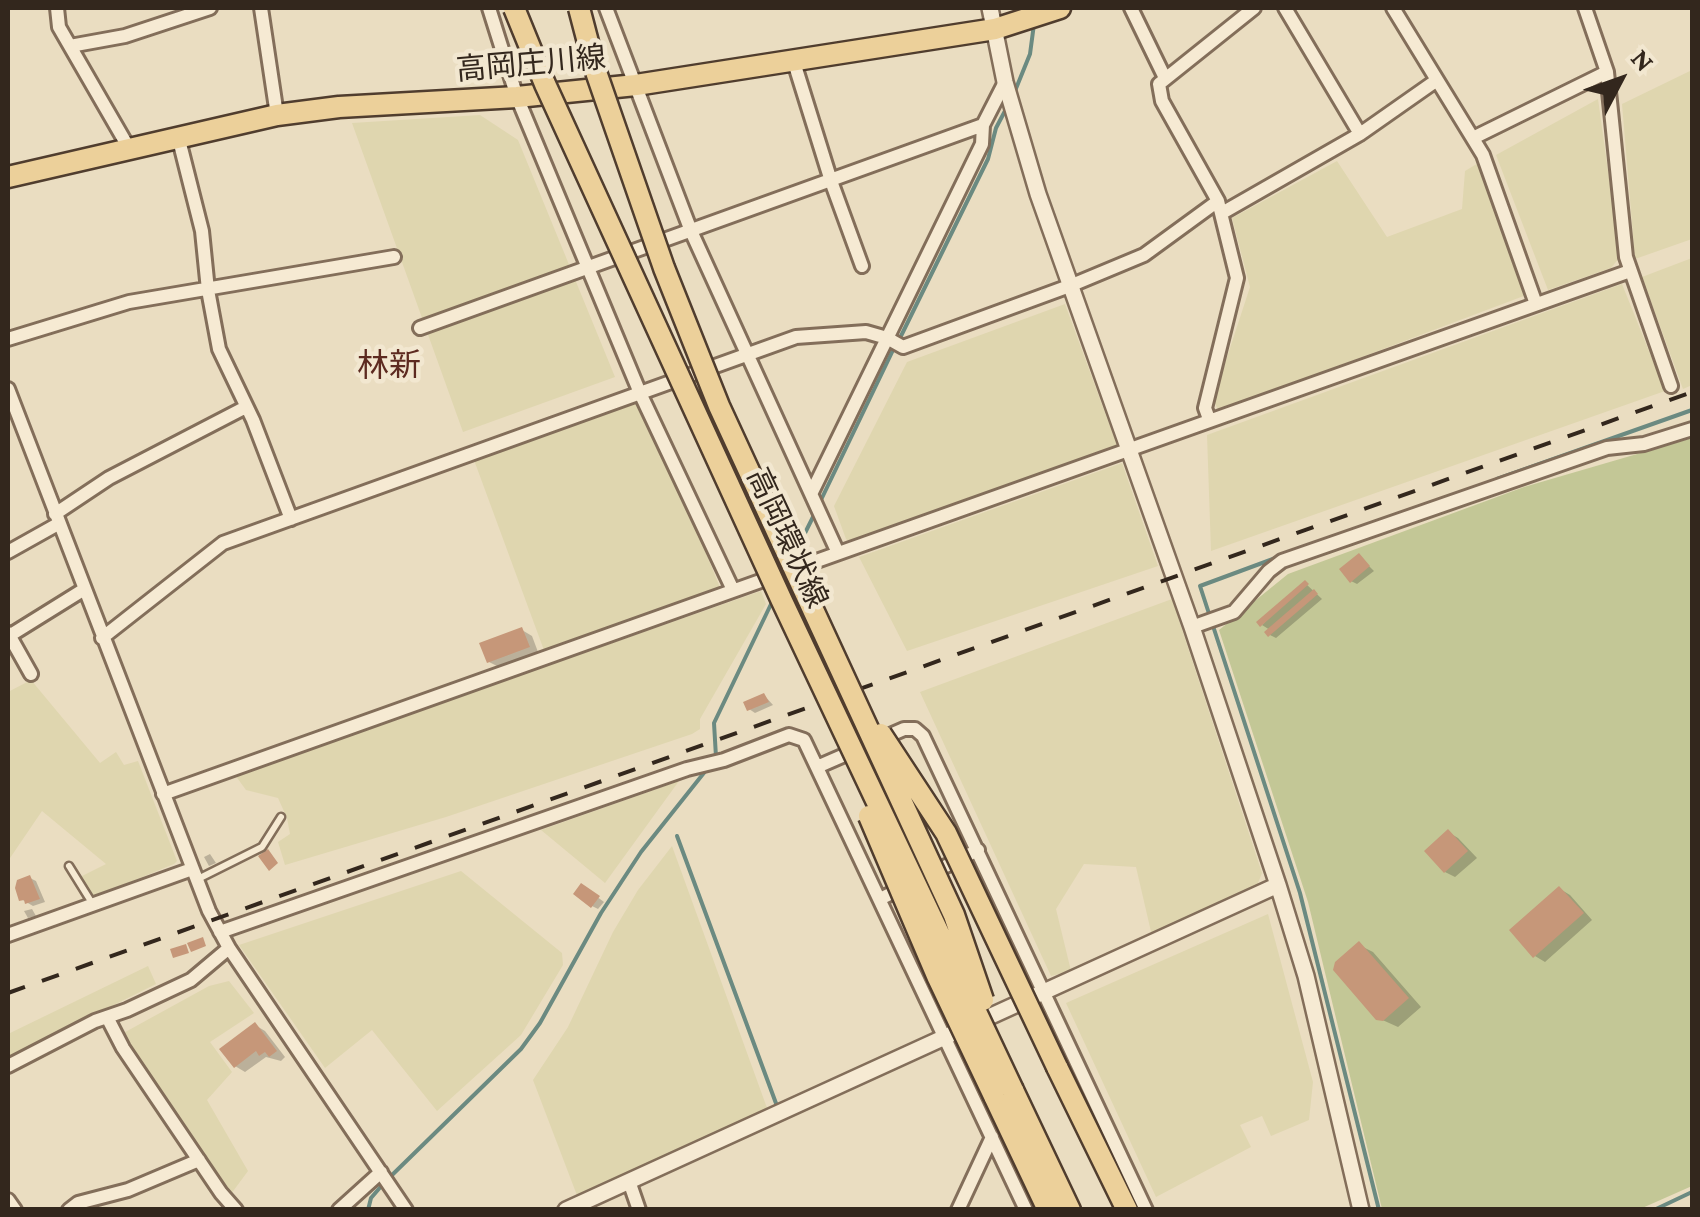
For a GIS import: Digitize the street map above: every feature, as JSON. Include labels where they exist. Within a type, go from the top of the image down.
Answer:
[{"type":"main road","name":"高岡環状線","points":[[514,8],[1003,1093],[1070,1210]]},
{"type":"main road","name":"高岡環状線","points":[[579,8],[595,68],[664,268],[719,406],[954,915],[1003,1093]]},
{"type":"main road","name":"高岡庄川線","points":[[8,177],[278,115],[636,85],[995,30],[1060,8]]},
{"type":"main road","points":[[844,678],[946,833],[1127,1210]]},
{"type":"main road","points":[[1003,1093],[1048,1210]]},
{"type":"street","points":[[57,8],[59,27],[130,150]]},
{"type":"street","points":[[70,46],[125,36],[210,8]]},
{"type":"street","points":[[262,8],[278,115]]},
{"type":"street","points":[[489,8],[517,97],[640,393],[732,590]]},
{"type":"street","points":[[606,8],[691,231],[838,553]]},
{"type":"street","points":[[990,8],[1016,124],[1278,885],[1306,976],[1361,1210]]},
{"type":"street","points":[[1130,8],[1165,78]]},
{"type":"street","points":[[1209,419],[1205,408],[1236,278],[1220,207],[1162,101],[1159,84],[1254,8]]},
{"type":"street","points":[[1285,8],[1360,134]]},
{"type":"street","points":[[1392,8],[1483,155],[1536,304]]},
{"type":"street","points":[[1586,8],[1607,72],[1626,258],[1671,386]]},
{"type":"street","points":[[793,59],[862,266]]},
{"type":"street","points":[[1473,138],[1607,72]]},
{"type":"street","points":[[102,638],[223,543],[796,337],[866,332],[894,342],[1072,286],[1144,255],[1220,207],[1360,134],[1438,80]]},
{"type":"street","points":[[811,494],[894,342],[982,144],[983,126],[1007,88]]},
{"type":"street","points":[[420,328],[983,126]]},
{"type":"street","points":[[178,136],[202,231],[220,349],[291,519]]},
{"type":"street","points":[[8,339],[129,302],[394,257]]},
{"type":"street","points":[[163,794],[1630,271]]},
{"type":"street","points":[[8,389],[11,411],[220,932],[406,1210]]},
{"type":"street","points":[[8,552],[110,478],[246,407]]},
{"type":"street","points":[[1192,626],[1234,612],[1269,570],[1282,561],[1607,448],[1644,444],[1692,429]]},
{"type":"street","points":[[32,674],[8,634],[83,590]]},
{"type":"street","points":[[817,767],[904,730],[915,729],[923,736],[1146,1210]]},
{"type":"street","points":[[220,932],[687,768],[724,760],[789,735],[804,740],[1026,1210]]},
{"type":"street","points":[[880,899],[978,850]]},
{"type":"street","points":[[8,935],[92,904],[194,874]]},
{"type":"street","points":[[566,1210],[1278,885]]},
{"type":"street","points":[[8,1066],[107,1016],[191,980],[230,948]]},
{"type":"street","points":[[107,1016],[124,1048],[236,1210]]},
{"type":"street","points":[[958,1210],[992,1137]]},
{"type":"street","points":[[69,1210],[78,1203],[128,1190],[199,1160]]},
{"type":"street","points":[[339,1210],[381,1172]]},
{"type":"street","points":[[629,1181],[639,1210]]},
{"type":"street","points":[[8,1200],[14,1210]]},
{"type":"lane","points":[[194,874],[262,847],[281,817]]},
{"type":"lane","points":[[68,866],[92,904]]},
{"type":"shaded area","points":[[1692,70],[1692,239],[1635,259],[1622,104]]},
{"type":"shaded area","points":[[1598,99],[1620,257],[1611,268],[1548,290],[1496,155]]},
{"type":"shaded area","points":[[480,115],[518,140],[615,377],[463,432],[352,123]]},
{"type":"shaded area","points":[[1337,161],[1387,237],[1462,209],[1465,171],[1480,162],[1529,294],[1219,411],[1213,400],[1250,287],[1232,218]]},
{"type":"shaded area","points":[[1692,258],[1692,385],[1683,389],[1642,277]]},
{"type":"shaded area","points":[[1622,284],[1665,391],[1211,551],[1207,435]]},
{"type":"shaded area","points":[[1065,304],[1118,448],[853,545],[846,539],[834,506],[907,362]]},
{"type":"shaded area","points":[[644,400],[721,590],[545,653],[474,460]]},
{"type":"shaded area","points":[[1122,463],[1158,566],[907,651],[859,557]]},
{"type":"shaded area","points":[[761,591],[766,604],[700,719],[700,729],[692,734],[446,817],[285,865],[278,842],[290,834],[278,798],[246,790],[235,775]]},
{"type":"shaded area","points":[[1172,599],[1262,873],[1256,888],[1152,936],[1136,867],[1084,864],[1056,909],[1071,971],[1051,976],[920,692]]},
{"type":"shaded area","points":[[31,680],[100,763],[116,752],[124,765],[138,761],[177,861],[174,864],[91,898],[80,877],[106,864],[42,811],[8,861],[8,692]]},
{"type":"shaded area","points":[[679,781],[605,883],[541,830]]},
{"type":"shaded area","points":[[672,846],[767,1108],[578,1198],[533,1080],[568,1027],[613,932],[638,890]]},
{"type":"shaded area","points":[[461,871],[562,953],[563,965],[521,1035],[437,1111],[372,1030],[325,1068],[239,945]]},
{"type":"shaded area","points":[[1268,914],[1313,1082],[1309,1120],[1271,1136],[1262,1116],[1240,1125],[1251,1147],[1156,1197],[1066,1003]]},
{"type":"shaded area","points":[[148,966],[156,984],[8,1058],[8,1034]]},
{"type":"shaded area","points":[[229,981],[254,1013],[210,1042],[232,1072],[207,1100],[248,1171],[231,1194],[130,1059],[118,1036],[209,986]]},
{"type":"green space","points":[[1692,438],[1692,1186],[1640,1209],[1382,1209],[1308,902],[1219,630],[1288,574],[1524,487]]},
{"type":"building","points":[[1359,553],[1370,566],[1350,583],[1339,569]]},
{"type":"building","points":[[1305,580],[1309,584],[1260,627],[1256,622]]},
{"type":"building","points":[[1314,589],[1318,594],[1268,637],[1264,632]]},
{"type":"building","points":[[522,627],[530,647],[487,663],[479,643]]},
{"type":"building","points":[[764,693],[769,702],[747,711],[743,702]]},
{"type":"building","points":[[1448,829],[1468,851],[1444,873],[1424,851]]},
{"type":"building","points":[[268,849],[278,863],[269,871],[258,856]]},
{"type":"building","points":[[30,875],[40,899],[25,904],[24,900],[19,901],[15,888],[17,880]]},
{"type":"building","points":[[581,883],[600,896],[591,908],[573,894]]},
{"type":"building","points":[[1559,886],[1584,913],[1533,958],[1509,930]]},
{"type":"building","points":[[203,937],[206,946],[191,952],[187,943]]},
{"type":"building","points":[[1359,941],[1409,998],[1383,1021],[1376,1020],[1333,970],[1335,962]]},
{"type":"building","points":[[186,944],[189,953],[173,958],[170,949]]},
{"type":"building","points":[[255,1022],[277,1051],[269,1057],[265,1052],[259,1056],[256,1051],[234,1068],[219,1049]]},
{"type":"waterway","points":[[1015,91],[1030,54],[1034,24]]},
{"type":"waterway","points":[[899,340],[988,159],[1006,109]]},
{"type":"waterway","points":[[820,502],[894,348]]},
{"type":"waterway","points":[[1497,479],[1692,410]]},
{"type":"waterway","points":[[796,551],[814,515]]},
{"type":"waterway","points":[[1281,556],[1200,586],[1300,893],[1379,1210]]},
{"type":"waterway","points":[[716,757],[714,723],[773,600]]},
{"type":"waterway","points":[[390,1177],[521,1049],[641,852],[707,769]]},
{"type":"waterway","points":[[677,836],[777,1106]]},
{"type":"waterway","points":[[368,1210],[371,1198],[383,1184]]},
{"type":"waterway","points":[[1654,1210],[1692,1192]]},
{"type":"railway","points":[[8,993],[1692,392]]},
{"type":"district","name":"林新","points":[[389,366]]}]
